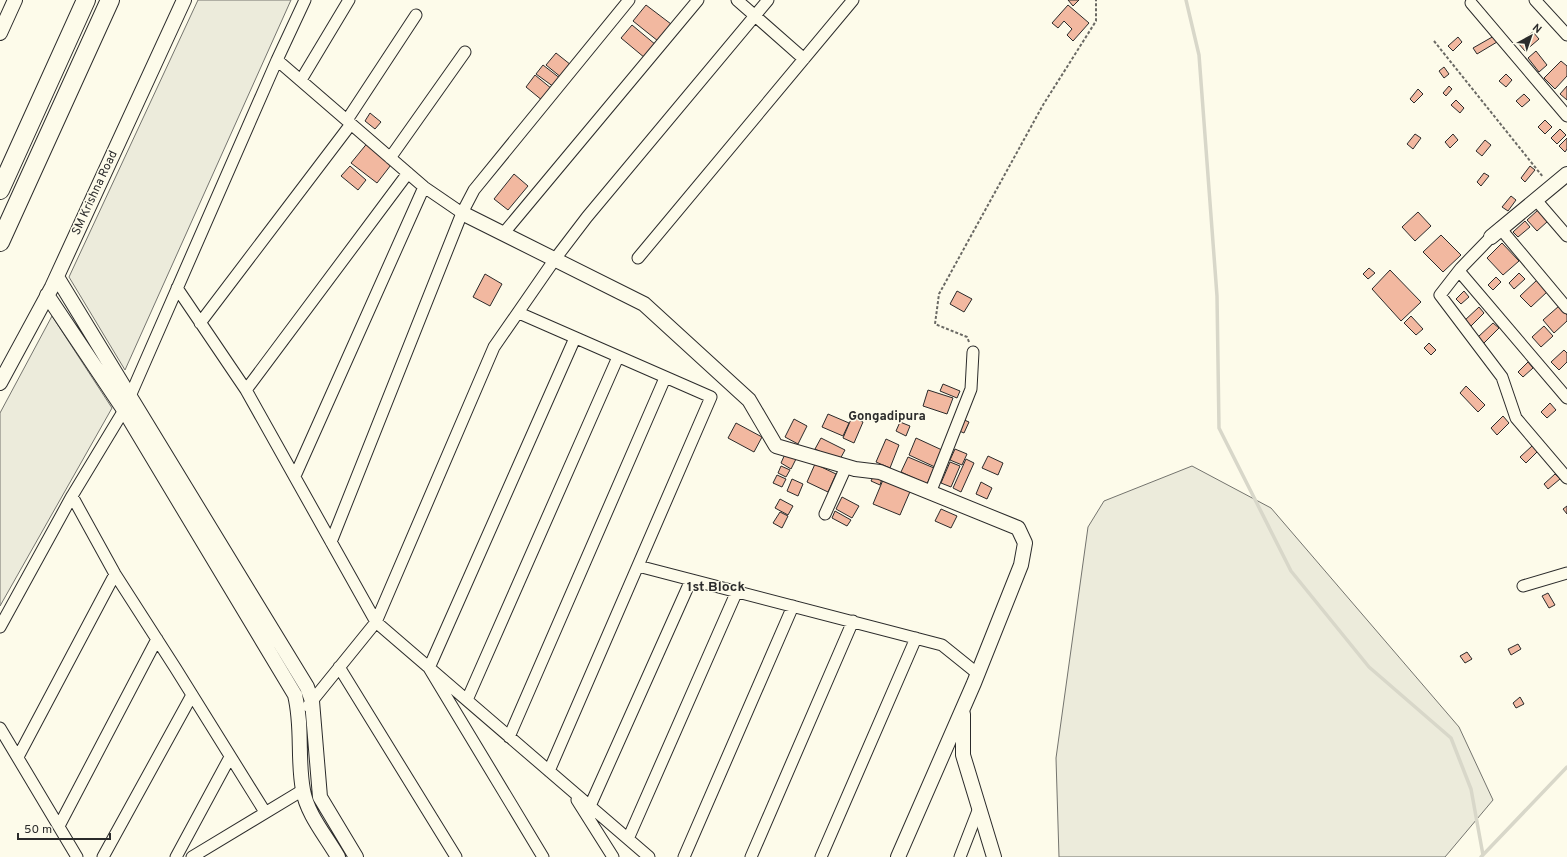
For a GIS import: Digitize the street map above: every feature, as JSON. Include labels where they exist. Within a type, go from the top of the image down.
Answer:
[{"type":"highway","points":[[0,190],[86,0]]},
{"type":"highway","points":[[0,242],[110,0]]},
{"type":"street","points":[[0,33],[15,0]]},
{"type":"street","name":"SM Krishna Road","points":[[0,383],[48,295],[184,0]]},
{"type":"street","points":[[0,627],[72,496],[124,410],[277,60],[305,0]]},
{"type":"street","points":[[300,80],[349,0]]},
{"type":"street","points":[[331,542],[462,214],[474,190],[628,0]]},
{"type":"street","points":[[503,234],[698,0]]},
{"type":"street","points":[[737,0],[804,59]]},
{"type":"street","points":[[300,715],[376,622],[494,347],[555,259],[754,15],[768,0]]},
{"type":"street","points":[[638,258],[853,0]]},
{"type":"street","points":[[1535,0],[1567,35]]},
{"type":"street","points":[[1471,3],[1567,116]]},
{"type":"street","points":[[200,323],[349,122],[416,15]]},
{"type":"street","points":[[390,158],[465,52]]},
{"type":"street","points":[[277,60],[424,187],[462,214],[644,304],[749,400],[776,446],[846,467],[880,472],[1018,528],[1025,542],[1021,565],[964,708],[898,857]]},
{"type":"street","points":[[246,390],[408,173]]},
{"type":"street","points":[[1567,174],[1496,232],[1459,271],[1440,296],[1502,376],[1516,418],[1567,478]]},
{"type":"street","points":[[295,476],[424,187]]},
{"type":"street","points":[[1536,200],[1567,236]]},
{"type":"street","points":[[1496,232],[1567,308]]},
{"type":"street","points":[[1459,271],[1567,398]]},
{"type":"street","points":[[56,277],[307,687],[312,701],[320,797],[356,857]]},
{"type":"street","points":[[177,288],[246,390],[376,622],[649,857]]},
{"type":"street","points":[[48,295],[124,410],[295,696],[300,715],[303,790],[308,807],[338,857]]},
{"type":"street","points":[[519,313],[711,397],[549,771]]},
{"type":"street","points":[[429,668],[575,338]]},
{"type":"street","points":[[930,493],[971,389],[973,352]]},
{"type":"street","points":[[467,700],[618,357]]},
{"type":"street","points":[[509,737],[665,378]]},
{"type":"street","points":[[826,514],[846,467]]},
{"type":"street","points":[[72,496],[115,574],[265,812]]},
{"type":"street","points":[[638,566],[942,644],[978,674]]},
{"type":"street","points":[[1523,586],[1567,573]]},
{"type":"street","points":[[18,757],[115,574]]},
{"type":"street","points":[[590,806],[691,580]]},
{"type":"street","points":[[628,839],[736,591]]},
{"type":"street","points":[[684,857],[794,606]]},
{"type":"street","points":[[750,857],[853,621]]},
{"type":"street","points":[[821,857],[916,638]]},
{"type":"street","points":[[59,826],[157,639]]},
{"type":"street","points":[[339,667],[456,857]]},
{"type":"street","points":[[429,668],[543,857]]},
{"type":"street","points":[[103,857],[192,695]]},
{"type":"street","points":[[964,708],[963,755],[994,857]]},
{"type":"street","points":[[0,728],[77,857]]},
{"type":"street","points":[[176,857],[230,757]]},
{"type":"street","points":[[192,857],[207,853],[265,812],[303,790]]},
{"type":"street","points":[[572,791],[613,857]]},
{"type":"street","points":[[960,857],[979,808]]},
{"type":"path","points":[[973,352],[967,337],[934,324],[939,294],[1043,105],[1096,21],[1096,0]]},
{"type":"path","points":[[1434,41],[1551,188]]},
{"type":"shaded area","points":[[198,0],[291,0],[125,370],[69,277]]},
{"type":"shaded area","points":[[52,316],[112,408],[0,606],[0,413]]},
{"type":"shaded area","points":[[1192,466],[1271,508],[1459,727],[1493,800],[1445,857],[1059,857],[1056,758],[1088,527],[1104,501]]},
{"type":"building","points":[[1068,0],[1079,0],[1073,6]]},
{"type":"building","points":[[646,5],[671,24],[658,41],[633,21]]},
{"type":"building","points":[[1068,5],[1089,23],[1073,41],[1067,35],[1072,29],[1064,21],[1058,28],[1052,23]]},
{"type":"building","points":[[632,25],[656,45],[645,58],[621,38]]},
{"type":"building","points":[[1533,32],[1539,39],[1525,51],[1518,43]]},
{"type":"building","points":[[1494,36],[1497,42],[1477,54],[1473,48]]},
{"type":"building","points":[[1458,37],[1462,42],[1453,51],[1448,46]]},
{"type":"building","points":[[1536,51],[1547,65],[1539,72],[1528,58]]},
{"type":"building","points":[[556,53],[571,65],[562,78],[546,65]]},
{"type":"building","points":[[1561,61],[1567,66],[1567,76],[1555,89],[1544,78]]},
{"type":"building","points":[[543,65],[561,79],[554,87],[536,74]]},
{"type":"building","points":[[1444,67],[1449,74],[1444,78],[1439,71]]},
{"type":"building","points":[[1506,74],[1512,80],[1506,87],[1499,81]]},
{"type":"building","points":[[535,75],[552,89],[543,101],[526,87]]},
{"type":"building","points":[[1449,86],[1452,89],[1446,96],[1443,93]]},
{"type":"building","points":[[1567,86],[1567,100],[1560,94]]},
{"type":"building","points":[[1418,89],[1423,94],[1414,103],[1410,99]]},
{"type":"building","points":[[1524,94],[1530,100],[1522,107],[1516,101]]},
{"type":"building","points":[[1456,100],[1464,108],[1460,113],[1451,105]]},
{"type":"building","points":[[370,113],[381,122],[375,129],[365,121]]},
{"type":"building","points":[[1545,120],[1552,127],[1545,134],[1538,127]]},
{"type":"building","points":[[1560,129],[1566,135],[1557,144],[1551,138]]},
{"type":"building","points":[[1415,134],[1421,138],[1413,149],[1407,144]]},
{"type":"building","points":[[1453,134],[1458,140],[1450,148],[1445,142]]},
{"type":"building","points":[[1567,138],[1567,149],[1565,152],[1559,146]]},
{"type":"building","points":[[1485,140],[1491,145],[1482,156],[1476,151]]},
{"type":"building","points":[[369,141],[394,161],[377,183],[351,163]]},
{"type":"building","points":[[350,166],[366,180],[358,190],[341,176]]},
{"type":"building","points":[[1530,166],[1535,170],[1525,182],[1521,178]]},
{"type":"building","points":[[1484,173],[1489,176],[1481,186],[1477,182]]},
{"type":"building","points":[[514,174],[528,186],[508,210],[494,199]]},
{"type":"building","points":[[1511,196],[1516,200],[1508,211],[1502,207]]},
{"type":"building","points":[[1538,210],[1548,221],[1537,231],[1527,220]]},
{"type":"building","points":[[1418,212],[1431,226],[1415,241],[1402,227]]},
{"type":"building","points":[[1525,221],[1530,227],[1518,237],[1513,232]]},
{"type":"building","points":[[1441,235],[1461,255],[1443,272],[1423,252]]},
{"type":"building","points":[[1502,243],[1519,261],[1503,275],[1487,258]]},
{"type":"building","points":[[1369,268],[1375,273],[1368,279],[1363,274]]},
{"type":"building","points":[[1390,270],[1421,302],[1401,321],[1372,289]]},
{"type":"building","points":[[1519,273],[1525,279],[1514,289],[1509,283]]},
{"type":"building","points":[[485,274],[502,284],[490,306],[473,297]]},
{"type":"building","points":[[1496,277],[1501,282],[1493,290],[1488,285]]},
{"type":"building","points":[[1537,280],[1548,291],[1531,307],[1520,296]]},
{"type":"building","points":[[957,291],[972,299],[964,312],[950,304]]},
{"type":"building","points":[[1464,291],[1469,297],[1461,304],[1456,299]]},
{"type":"building","points":[[1559,306],[1567,315],[1567,321],[1554,333],[1543,320]]},
{"type":"building","points":[[1479,307],[1484,313],[1470,327],[1464,321]]},
{"type":"building","points":[[1411,316],[1423,329],[1416,335],[1404,323]]},
{"type":"building","points":[[1493,323],[1499,328],[1484,343],[1478,337]]},
{"type":"building","points":[[1544,326],[1553,336],[1541,347],[1532,337]]},
{"type":"building","points":[[1429,343],[1436,350],[1431,355],[1424,348]]},
{"type":"building","points":[[1564,350],[1567,353],[1567,362],[1559,370],[1551,362]]},
{"type":"building","points":[[1528,362],[1533,368],[1523,377],[1518,372]]},
{"type":"building","points":[[943,384],[960,391],[957,398],[940,391]]},
{"type":"building","points":[[1466,386],[1485,405],[1478,412],[1460,393]]},
{"type":"building","points":[[928,390],[953,398],[947,414],[923,406]]},
{"type":"building","points":[[1550,403],[1556,410],[1547,418],[1541,412]]},
{"type":"building","points":[[828,414],[849,423],[843,436],[822,427]]},
{"type":"building","points":[[1503,416],[1509,423],[1497,435],[1491,428]]},
{"type":"building","points":[[852,417],[863,422],[854,443],[843,438]]},
{"type":"building","points":[[794,419],[807,426],[798,444],[785,437]]},
{"type":"building","points":[[962,419],[969,422],[964,433],[957,430]]},
{"type":"building","points":[[900,422],[910,426],[906,436],[896,431]]},
{"type":"building","points":[[736,423],[762,437],[754,452],[728,438]]},
{"type":"building","points":[[821,438],[845,450],[839,461],[815,449]]},
{"type":"building","points":[[916,438],[942,450],[935,467],[909,455]]},
{"type":"building","points":[[886,439],[899,445],[890,468],[876,462]]},
{"type":"building","points":[[1532,446],[1538,451],[1526,463],[1520,457]]},
{"type":"building","points":[[955,449],[967,454],[962,465],[950,460]]},
{"type":"building","points":[[785,454],[796,459],[791,469],[781,463]]},
{"type":"building","points":[[988,456],[1003,463],[998,475],[982,468]]},
{"type":"building","points":[[908,457],[934,468],[927,484],[901,472]]},
{"type":"building","points":[[966,459],[974,463],[961,492],[953,488]]},
{"type":"building","points":[[950,462],[960,466],[951,487],[941,483]]},
{"type":"building","points":[[815,464],[836,474],[828,492],[807,482]]},
{"type":"building","points":[[781,466],[790,470],[786,477],[778,473]]},
{"type":"building","points":[[875,473],[883,476],[880,485],[871,481]]},
{"type":"building","points":[[1555,474],[1560,479],[1548,489],[1544,484]]},
{"type":"building","points":[[777,475],[786,479],[782,487],[773,483]]},
{"type":"building","points":[[885,475],[912,487],[900,515],[873,504]]},
{"type":"building","points":[[792,479],[803,484],[798,496],[787,491]]},
{"type":"building","points":[[981,482],[992,488],[987,499],[976,494]]},
{"type":"building","points":[[842,497],[859,506],[852,518],[836,509]]},
{"type":"building","points":[[780,499],[793,506],[788,515],[775,508]]},
{"type":"building","points":[[1567,506],[1567,514],[1563,509]]},
{"type":"building","points":[[941,509],[957,516],[951,528],[935,521]]},
{"type":"building","points":[[835,511],[851,520],[847,526],[832,518]]},
{"type":"building","points":[[780,512],[788,516],[782,528],[773,523]]},
{"type":"building","points":[[1548,593],[1555,605],[1549,608],[1542,596]]},
{"type":"building","points":[[1518,644],[1521,649],[1511,655],[1508,649]]},
{"type":"building","points":[[1467,652],[1472,659],[1465,663],[1460,656]]},
{"type":"building","points":[[1520,697],[1524,704],[1516,708],[1513,703]]},
{"type":"waterway","points":[[1186,0],[1199,55],[1217,296],[1219,428],[1291,571],[1369,667],[1451,738],[1471,789],[1483,855]]},
{"type":"waterway","points":[[1481,857],[1567,767]]},
{"type":"district","name":"Gongadipura","points":[[887,417]]},
{"type":"district","name":"1st Block","points":[[716,587]]}]
